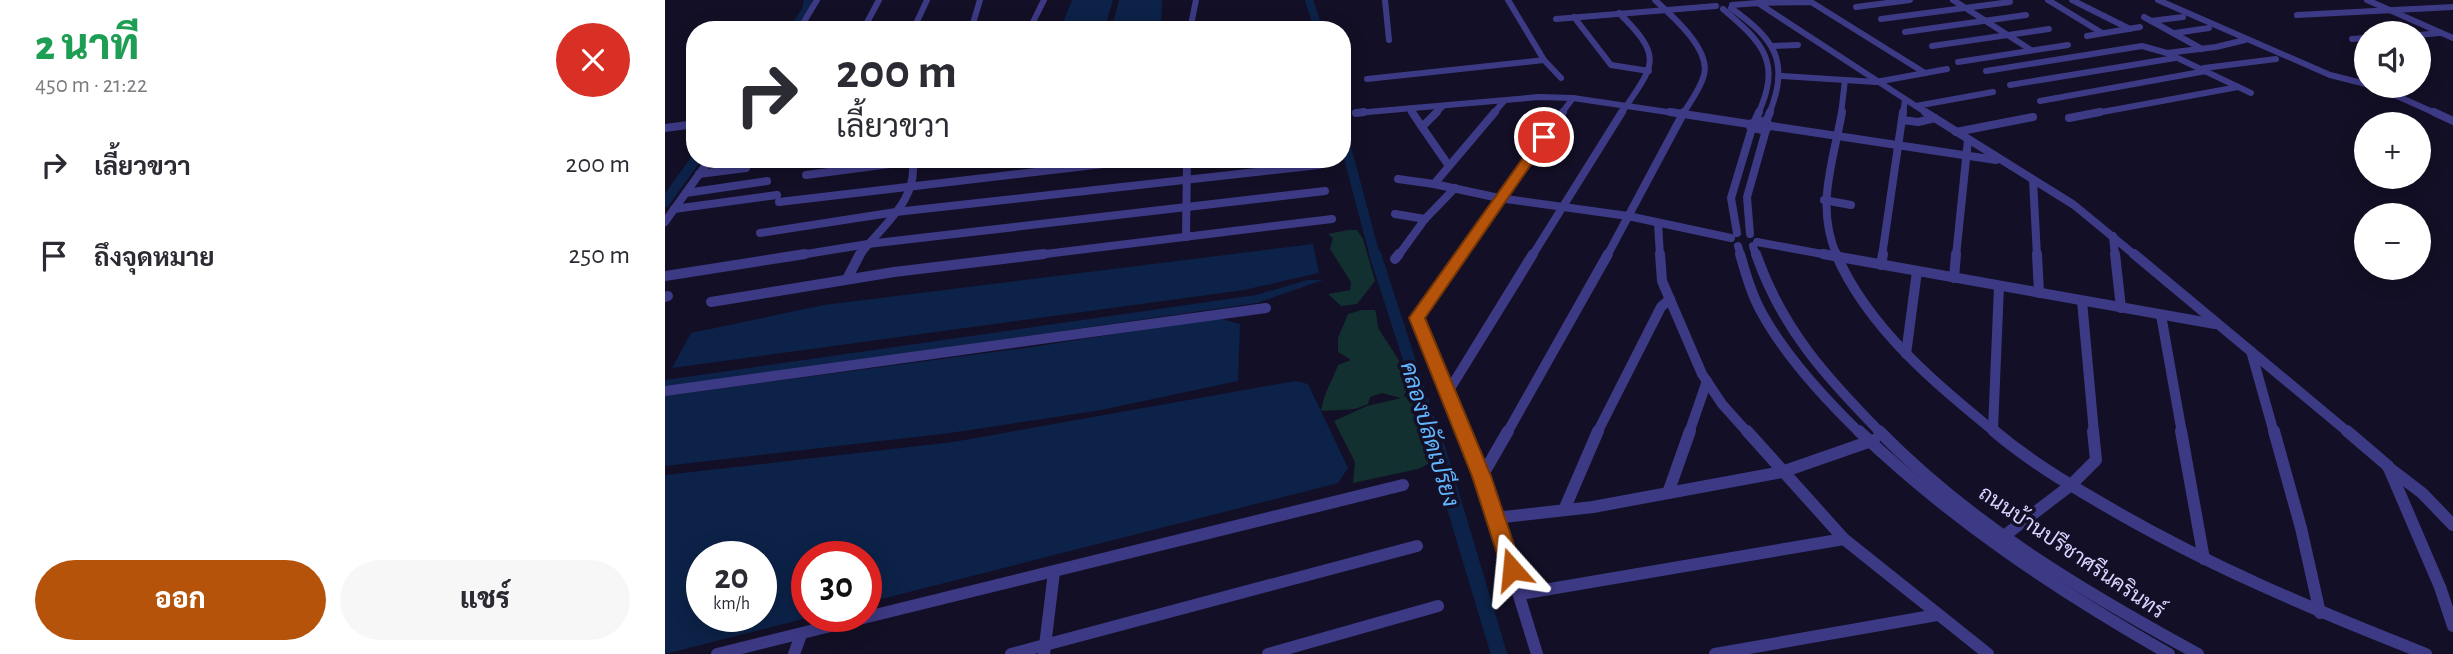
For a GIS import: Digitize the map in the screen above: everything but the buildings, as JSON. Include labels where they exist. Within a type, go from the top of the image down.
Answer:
[{"type":"street","points":[[804,21],[817,0]]},
{"type":"street","points":[[868,21],[879,0]]},
{"type":"street","points":[[917,21],[927,0]]},
{"type":"street","points":[[974,21],[980,0]]},
{"type":"street","points":[[1034,21],[1044,0]]},
{"type":"street","points":[[1192,21],[1196,0]]},
{"type":"street","points":[[1385,0],[1389,40]]},
{"type":"street","points":[[1508,0],[1544,60],[1561,78]]},
{"type":"street","points":[[1482,476],[1570,325],[1705,74],[1703,54],[1693,37],[1655,0]]},
{"type":"street","points":[[1856,7],[1910,0]]},
{"type":"street","points":[[1953,0],[2031,50]]},
{"type":"street","points":[[2048,0],[2102,33]]},
{"type":"street","points":[[2072,0],[2130,29]]},
{"type":"street","points":[[2158,0],[2254,44],[2337,78],[2354,81]]},
{"type":"street","points":[[2367,0],[2453,38]]},
{"type":"street","points":[[1556,19],[1722,4],[1811,2],[1925,73]]},
{"type":"street","points":[[1881,19],[2010,2]]},
{"type":"street","points":[[1758,3],[1876,82],[2074,205],[2422,493],[2453,525]]},
{"type":"street","points":[[1722,4],[1760,30],[1779,57],[1781,76],[1876,82],[1947,69]]},
{"type":"street","name":"ถนนบ้านปรีชาศรีนครินทร์","points":[[1722,4],[1760,42],[1769,57],[1771,77],[1767,98],[1752,124],[1731,198],[1735,239],[1749,286],[1768,324],[1810,379],[1869,442],[1902,471],[1990,540],[2061,589],[2169,654]]},
{"type":"street","points":[[2297,15],[2453,7]]},
{"type":"street","points":[[1448,392],[1653,63],[1649,46],[1619,13]]},
{"type":"street","points":[[1905,32],[2026,15]]},
{"type":"street","points":[[1574,17],[1611,65],[1649,71]]},
{"type":"street","points":[[2183,17],[2147,19],[2203,49]]},
{"type":"street","points":[[2087,36],[2140,27]]},
{"type":"street","points":[[2174,33],[2209,28]]},
{"type":"street","points":[[1932,46],[2049,29]]},
{"type":"street","points":[[2431,33],[2453,32]]},
{"type":"street","points":[[2228,45],[2245,40]]},
{"type":"street","points":[[2167,53],[2254,44]]},
{"type":"street","points":[[1772,46],[1798,45]]},
{"type":"street","points":[[1958,62],[2069,45]]},
{"type":"street","points":[[1986,71],[2136,46],[2167,53],[2251,93]]},
{"type":"street","points":[[2010,85],[2176,57]]},
{"type":"street","points":[[2040,101],[2276,59]]},
{"type":"street","points":[[1367,79],[1544,60]]},
{"type":"street","name":"ถนนบ้านปรีชาศรีนครินทร์","points":[[1781,76],[1777,98],[1747,197],[1753,240],[1767,288],[1784,320],[1824,372],[1882,437],[2004,536],[2137,622],[2198,654]]},
{"type":"street","points":[[1845,80],[1846,95],[1825,177],[1827,226],[1853,285],[1885,332],[1906,354],[2028,458],[2143,529],[2320,613],[2426,654]]},
{"type":"street","points":[[2069,118],[2239,87]]},
{"type":"street","points":[[1916,106],[1993,92]]},
{"type":"street","points":[[1356,113],[1539,97],[1573,98],[2003,161]]},
{"type":"street","points":[[1537,654],[1482,476],[1417,318],[1499,198],[1573,98]]},
{"type":"street","points":[[2402,98],[2453,121]]},
{"type":"street","points":[[1881,265],[1905,100]]},
{"type":"street","points":[[1434,184],[1504,101]]},
{"type":"street","points":[[1422,127],[1443,106]]},
{"type":"street","points":[[1411,109],[1448,166]]},
{"type":"street","points":[[1956,132],[2033,117]]},
{"type":"street","points":[[1902,120],[1918,122],[1935,118]]},
{"type":"street","points":[[665,126],[686,122]]},
{"type":"street","points":[[1954,278],[1968,140]]},
{"type":"street","points":[[665,222],[703,168]]},
{"type":"street","points":[[699,174],[745,168]]},
{"type":"street","points":[[806,175],[855,168]]},
{"type":"street","points":[[847,279],[858,256],[908,195],[915,168]]},
{"type":"street","points":[[674,209],[1061,168]]},
{"type":"street","points":[[1186,237],[1190,208],[1187,168]]},
{"type":"street","points":[[760,233],[896,212],[1300,168]]},
{"type":"street","points":[[1398,179],[1499,198],[1628,216],[1735,239],[1753,240],[2082,302],[2218,324]]},
{"type":"street","points":[[2033,180],[2039,293]]},
{"type":"street","points":[[686,193],[767,181]]},
{"type":"street","points":[[1395,260],[1425,219],[1455,188]]},
{"type":"street","points":[[665,276],[868,244],[1325,191]]},
{"type":"street","points":[[1824,200],[1851,205]]},
{"type":"street","points":[[1395,214],[1425,219]]},
{"type":"street","points":[[711,302],[847,279],[1332,219]]},
{"type":"street","points":[[1658,222],[1662,281],[1707,381],[1722,404],[1844,539],[1988,654]]},
{"type":"street","points":[[2113,236],[2121,308]]},
{"type":"street","points":[[1735,239],[1753,240]]},
{"type":"street","points":[[1906,354],[1917,271]]},
{"type":"street","points":[[1993,429],[1999,286]]},
{"type":"street","points":[[1564,510],[1605,416],[1661,307],[1670,299]]},
{"type":"street","points":[[2004,536],[2071,485],[2097,460],[2082,302]]},
{"type":"street","points":[[665,391],[1266,308]]},
{"type":"street","points":[[2161,315],[2204,559]]},
{"type":"street","points":[[2251,351],[2301,528],[2320,613]]},
{"type":"street","points":[[1668,493],[1707,381]]},
{"type":"street","points":[[1495,518],[1564,510],[1782,472],[1882,437]]},
{"type":"street","points":[[2388,466],[2447,589],[2453,626]]},
{"type":"street","points":[[717,654],[1403,485]]},
{"type":"street","points":[[1520,594],[1844,539]]},
{"type":"street","points":[[1011,654],[1044,650],[1417,546]]},
{"type":"street","points":[[1044,650],[1053,572]]},
{"type":"street","points":[[1268,654],[1438,606]]},
{"type":"street","points":[[1715,654],[1937,615]]},
{"type":"street","points":[[794,654],[801,635]]},
{"type":"green space","points":[[1357,230],[1363,239],[1375,281],[1357,304],[1341,306],[1328,294],[1350,290],[1351,282],[1330,249],[1333,238],[1328,234]]},
{"type":"green space","points":[[1375,310],[1379,329],[1404,370],[1410,385],[1403,397],[1411,395],[1429,437],[1430,455],[1428,464],[1418,469],[1353,483],[1355,462],[1334,421],[1367,406],[1401,398],[1382,393],[1370,397],[1368,404],[1355,409],[1321,411],[1338,365],[1351,360],[1338,352],[1338,338],[1348,314]]},
{"type":"water","points":[[1072,0],[1113,0],[1107,21],[1064,21]]},
{"type":"water","points":[[1119,0],[1162,0],[1161,21],[1113,21]]},
{"type":"water","points":[[1313,244],[1319,273],[1244,290],[672,368],[691,333],[824,305]]},
{"type":"water","points":[[1307,280],[1323,280],[1257,303],[665,388],[665,380],[1256,295]]},
{"type":"water","points":[[1218,318],[1240,324],[1238,381],[1101,410],[950,433],[665,466],[665,396],[1032,347]]},
{"type":"water","points":[[1295,381],[1308,384],[1348,468],[1338,483],[882,599],[882,541],[791,541],[791,622],[777,626],[777,541],[686,541],[686,632],[752,632],[665,654],[665,475],[953,442]]},
{"type":"waterway","points":[[799,21],[806,10],[808,0]]},
{"type":"waterway","name":"คลองปลัดเปรียง","points":[[1309,0],[1316,21]]},
{"type":"waterway","name":"คลองปลัดเปรียง","points":[[1351,166],[1375,256]]},
{"type":"waterway","points":[[665,202],[690,168]]},
{"type":"waterway","name":"คลองปลัดเปรียง","points":[[1375,254],[1433,433]]},
{"type":"waterway","name":"คลองปลัดเปรียง","points":[[1432,431],[1499,654]]},
{"type":"route","points":[[1512,569],[1482,476],[1417,318],[1544,137]]}]
